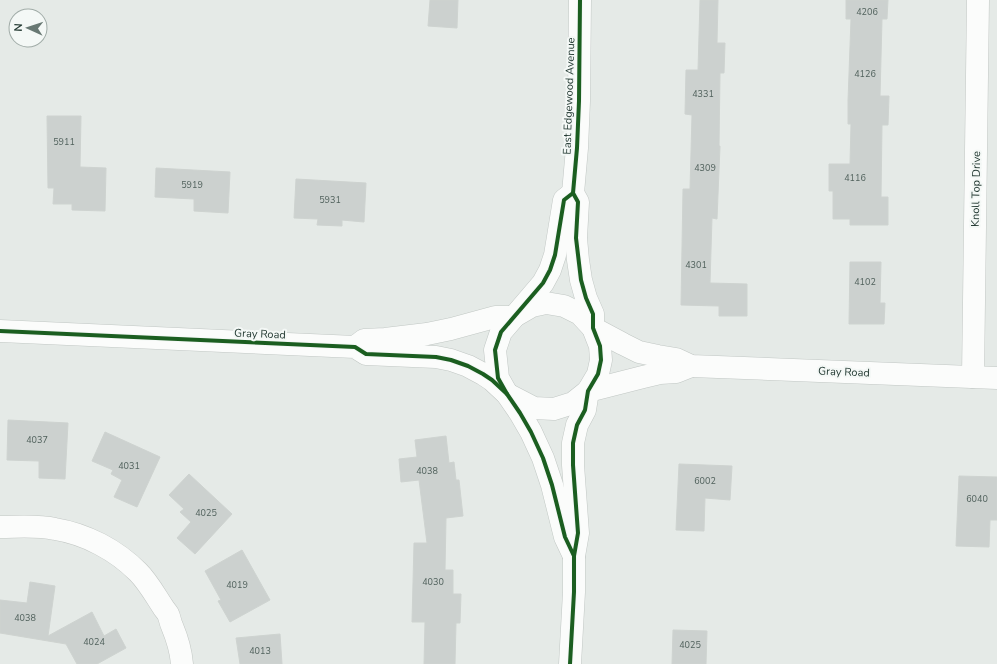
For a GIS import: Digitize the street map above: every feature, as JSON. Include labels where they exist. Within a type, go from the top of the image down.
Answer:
[{"type":"street","name":"East Edgewood Avenue","points":[[580,0],[579,101],[573,193],[578,202],[576,238],[578,260],[581,280],[586,298],[593,314],[592,328]]},
{"type":"street","name":"Knoll Top Drive","points":[[973,377],[978,0]]},
{"type":"street","name":"East Edgewood Avenue","points":[[513,317],[543,282],[550,270],[556,255],[564,200],[573,193]]},
{"type":"street","points":[[507,394],[534,408],[554,409],[573,403],[588,391],[598,374],[601,360],[600,346],[592,328],[580,314],[564,306],[546,303],[532,306],[513,317],[501,332],[496,350],[498,378],[507,394],[520,413],[542,458],[552,485],[565,537],[574,556]]},
{"type":"street","name":"Gray Road","points":[[356,347],[364,340],[427,334],[494,317],[513,317]]},
{"type":"street","name":"Gray Road","points":[[592,328],[639,352],[676,359],[691,366],[997,378]]},
{"type":"street","name":"Gray Road","points":[[0,331],[356,347],[366,354],[436,357],[451,360],[468,366],[483,374],[507,394]]},
{"type":"street","name":"Gray Road","points":[[588,391],[660,373],[676,372],[691,366]]},
{"type":"street","points":[[570,664],[574,592],[574,556],[578,533],[573,443],[577,425],[585,410],[588,391]]},
{"type":"street","points":[[0,527],[34,526],[55,528],[96,542],[122,558],[139,572],[158,597],[168,615],[180,648],[182,664]]},
{"type":"building","points":[[430,0],[458,0],[457,28],[428,26]]},
{"type":"building","points":[[700,0],[718,0],[717,43],[725,43],[724,73],[720,73],[720,146],[717,219],[712,218],[710,283],[747,284],[747,316],[719,316],[719,306],[681,305],[683,189],[690,189],[692,115],[685,114],[686,70],[698,70]]},
{"type":"building","points":[[846,0],[888,0],[887,19],[882,19],[880,96],[889,96],[888,125],[882,125],[881,197],[888,197],[888,225],[850,225],[850,219],[833,219],[833,191],[829,191],[829,164],[850,164],[851,124],[848,124],[848,101],[851,19],[846,19]]},
{"type":"building","points":[[47,116],[81,116],[80,167],[106,168],[105,211],[72,210],[72,204],[53,204],[54,188],[48,188]]},
{"type":"building","points":[[156,168],[230,172],[228,213],[194,211],[194,199],[155,197]]},
{"type":"building","points":[[296,179],[366,183],[364,222],[342,220],[342,226],[317,225],[318,219],[294,218]]},
{"type":"building","points":[[850,262],[881,262],[880,303],[885,303],[884,324],[849,324]]},
{"type":"building","points":[[8,420],[68,423],[65,479],[39,478],[39,461],[7,460]]},
{"type":"building","points":[[105,432],[160,457],[137,507],[114,497],[122,480],[111,474],[113,470],[92,461]]},
{"type":"building","points":[[446,436],[449,463],[454,462],[456,480],[459,480],[463,516],[446,518],[445,570],[453,570],[453,594],[461,594],[460,623],[456,623],[455,664],[424,664],[425,622],[412,622],[414,543],[427,543],[419,480],[401,482],[399,459],[417,457],[415,440]]},
{"type":"building","points":[[679,464],[732,466],[730,500],[705,498],[704,531],[676,530]]},
{"type":"building","points":[[189,474],[232,514],[195,554],[177,538],[191,522],[180,512],[184,509],[169,495]]},
{"type":"building","points":[[959,476],[997,477],[997,520],[990,520],[989,547],[956,546]]},
{"type":"building","points":[[242,550],[270,600],[230,622],[218,601],[221,600],[205,571]]},
{"type":"building","points":[[30,582],[55,586],[48,636],[92,612],[104,636],[116,629],[126,648],[97,664],[77,664],[66,644],[0,633],[0,600],[27,603]]},
{"type":"building","points":[[673,630],[707,631],[706,664],[672,664]]},
{"type":"building","points":[[280,634],[282,664],[240,664],[236,638]]},
{"type":"cycle path","points":[[570,664],[574,592],[574,556],[578,533],[573,465],[573,443],[577,425],[585,410],[588,391],[598,374],[601,360],[600,346],[593,328],[593,314],[586,298],[581,280],[576,238],[578,202],[573,193],[579,101],[580,0]]},
{"type":"cycle path","points":[[573,193],[564,200],[555,255],[550,270],[543,283],[501,332],[495,350],[498,378],[531,432],[543,458],[552,485],[565,537],[574,556]]},
{"type":"cycle path","points":[[0,331],[355,347],[366,354],[436,357],[468,366],[492,380],[507,394]]}]
